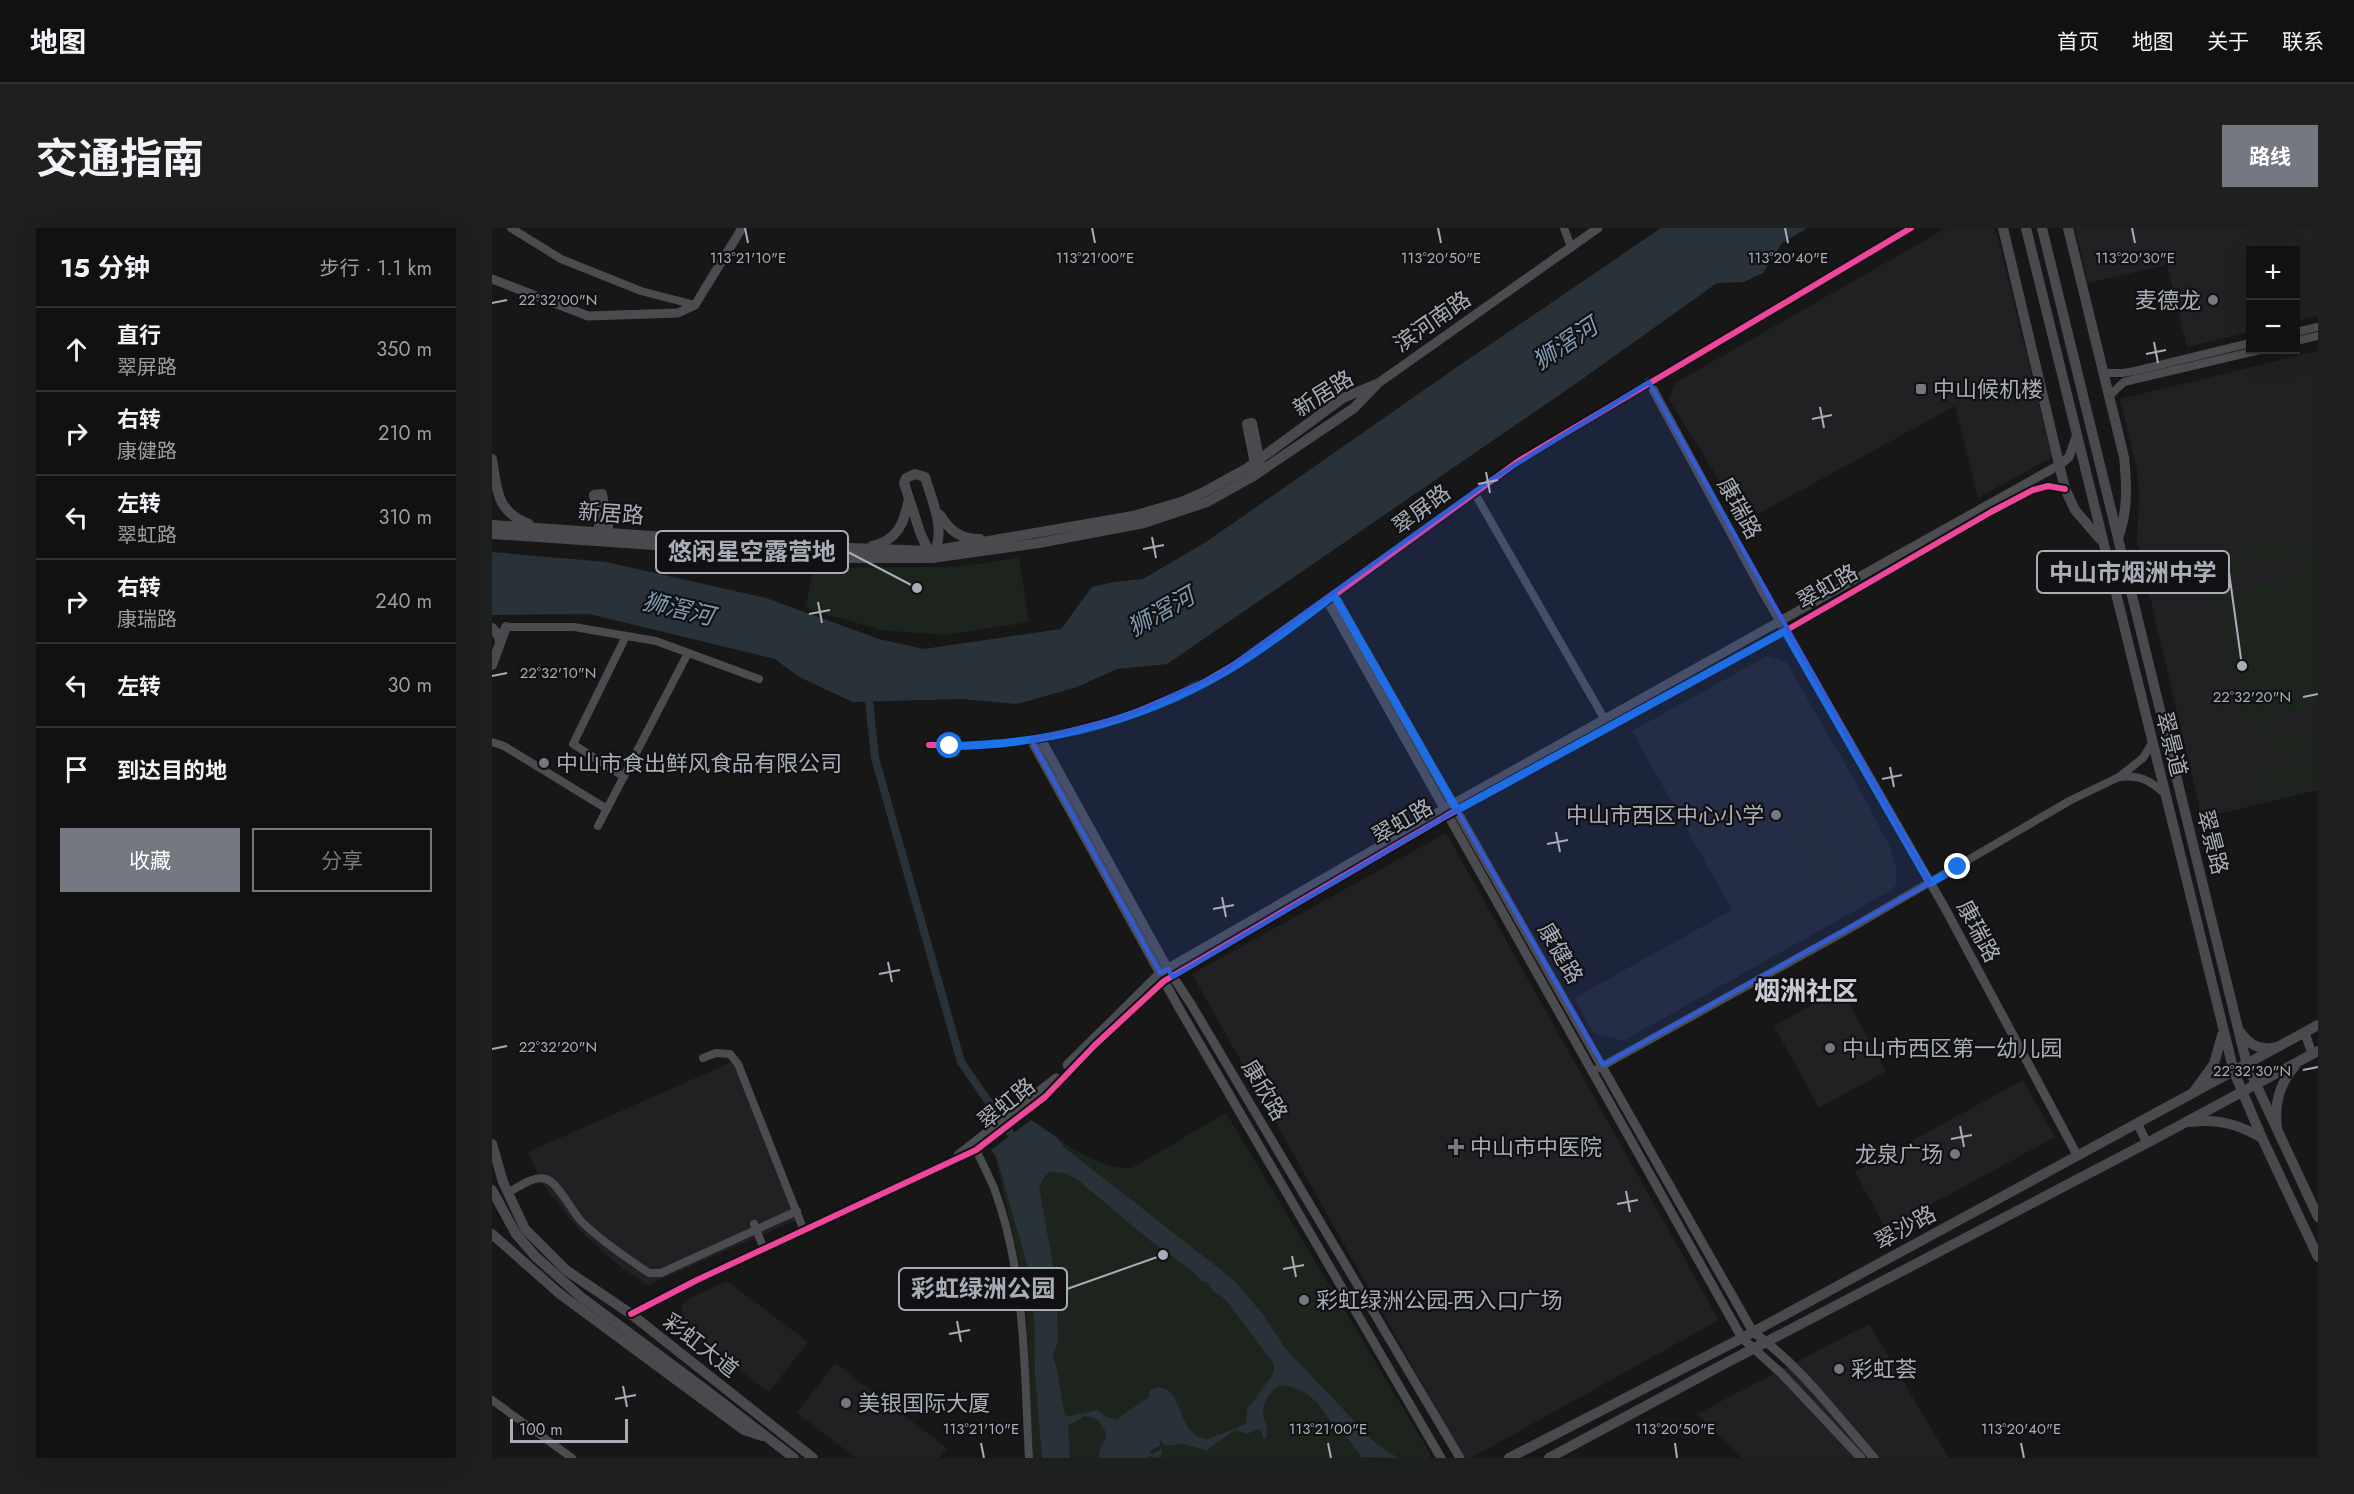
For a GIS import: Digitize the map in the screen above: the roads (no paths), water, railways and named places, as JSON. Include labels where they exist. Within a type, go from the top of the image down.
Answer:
[{"type":"main road","points":[[2003,228],[2061,464],[2065,489],[2075,510],[2102,541]]},
{"type":"main road","name":"翠景道","points":[[2026,228],[2234,1072],[2318,1257]]},
{"type":"main road","name":"翠景路","points":[[2042,228],[2247,1065],[2318,1217]]},
{"type":"main road","points":[[2068,228],[2124,457],[2127,484],[2126,513],[2118,538]]},
{"type":"main road","name":"新居路","points":[[492,525],[535,532],[845,558],[1039,543],[1144,523],[1207,502],[1258,466],[1343,398],[1377,384]]},
{"type":"main road","points":[[492,459],[503,507],[535,532]]},
{"type":"main road","name":"新居路","points":[[605,537],[932,553],[1133,516],[1181,502],[1258,466]]},
{"type":"main road","points":[[915,474],[925,477],[939,524],[932,553],[904,483],[906,478],[915,474]]},
{"type":"main road","points":[[910,501],[915,506],[922,505],[929,499],[932,500]]},
{"type":"main road","points":[[932,500],[948,528],[960,536],[973,539],[1004,539]]},
{"type":"main road","points":[[861,548],[890,539],[900,530],[910,501]]},
{"type":"main road","points":[[492,532],[535,532]]},
{"type":"main road","points":[[492,665],[506,627]]},
{"type":"main road","points":[[492,628],[500,642]]},
{"type":"main road","name":"翠沙路","points":[[1509,1458],[1742,1338],[2318,1026]]},
{"type":"main road","points":[[2238,1027],[2246,1040],[2258,1047],[2279,1046]]},
{"type":"main road","points":[[2181,1101],[2200,1085],[2214,1064],[2222,1041],[2223,1029]]},
{"type":"main road","name":"翠沙路","points":[[1549,1458],[2315,1052]]},
{"type":"main road","points":[[2278,1133],[2276,1117],[2281,1086],[2289,1072],[2300,1061]]},
{"type":"main road","points":[[2185,1122],[2201,1120],[2225,1122],[2262,1138]]},
{"type":"main road","name":"彩虹大道","points":[[492,1144],[500,1181],[525,1229],[566,1270],[632,1314],[813,1458]]},
{"type":"main road","points":[[492,1164],[500,1181],[496,1197],[492,1200]]},
{"type":"main road","name":"彩虹大道","points":[[492,1190],[516,1234],[536,1257],[581,1297],[794,1458]]},
{"type":"main road","points":[[501,1242],[501,1228],[511,1221],[515,1221],[525,1229]]},
{"type":"main road","points":[[492,1234],[560,1294],[744,1430],[770,1438]]},
{"type":"street","points":[[511,228],[561,259],[641,291],[695,305]]},
{"type":"street","points":[[492,279],[588,316],[678,313],[695,305],[742,228]]},
{"type":"street","points":[[1564,228],[1571,247]]},
{"type":"street","name":"滨河南路","points":[[1377,384],[1598,228]]},
{"type":"street","name":"翠屏路","points":[[929,745],[992,745],[1036,740],[1125,717],[1196,687],[1262,648],[1474,492],[1544,445],[1911,228]]},
{"type":"street","points":[[2300,331],[2318,327]]},
{"type":"street","points":[[2300,340],[2318,336]]},
{"type":"street","points":[[2104,373],[2123,374],[2246,344]]},
{"type":"street","points":[[2110,395],[2124,382],[2246,353]]},
{"type":"street","name":"康瑞路","points":[[1649,382],[1785,631],[1930,883],[2077,1155]]},
{"type":"street","points":[[2061,464],[2069,457],[2076,437]]},
{"type":"street","name":"翠虹路","points":[[632,1314],[697,1280],[952,1161],[1024,1110],[1166,975],[1779,620],[2061,464]]},
{"type":"street","name":"翠虹路","points":[[1451,809],[1785,631],[2033,490],[2048,486],[2065,489]]},
{"type":"street","points":[[1474,492],[1605,720]]},
{"type":"street","name":"康健路","points":[[1331,597],[1451,809],[1603,1065],[1753,1332]]},
{"type":"street","points":[[506,627],[574,627],[656,641],[759,679]]},
{"type":"street","points":[[624,777],[573,744],[626,636]]},
{"type":"street","points":[[598,826],[688,653]]},
{"type":"street","name":"康欣路","points":[[1036,740],[1166,975],[1441,1458]]},
{"type":"street","points":[[492,742],[504,746],[607,809]]},
{"type":"street","points":[[1592,1071],[1930,883],[2071,800],[2119,777],[2143,758],[2152,743]]},
{"type":"street","points":[[2119,777],[2145,779],[2165,794]]},
{"type":"street","name":"康健路","points":[[1451,809],[1592,1071],[1742,1338],[1853,1442]]},
{"type":"street","name":"康欣路","points":[[1166,975],[1460,1458]]},
{"type":"street","points":[[2305,1033],[2315,1052]]},
{"type":"street","points":[[703,1058],[716,1053],[730,1054],[738,1064],[804,1231]]},
{"type":"street","points":[[2138,1125],[2147,1143]]},
{"type":"street","points":[[979,1143],[1000,1210],[1020,1302],[1029,1458]]},
{"type":"street","points":[[508,1193],[533,1180],[544,1178],[553,1182],[583,1223],[649,1273],[660,1273],[755,1227],[796,1211]]},
{"type":"street","points":[[755,1227],[764,1249]]},
{"type":"street","points":[[1753,1332],[1768,1342],[1853,1442],[1874,1458]]},
{"type":"street","points":[[492,1400],[572,1458]]},
{"type":"street","points":[[1853,1442],[1861,1458]]},
{"type":"water","name":"狮滘河","points":[[1661,228],[1807,228],[1782,243],[1763,273],[1744,282],[1717,283],[1571,387],[1167,664],[1117,669],[1077,687],[1017,704],[962,699],[853,702],[799,677],[775,659],[589,614],[492,615],[492,552],[606,562],[766,598],[879,639],[924,649],[1061,629],[1092,587],[1143,579],[1206,542]]},
{"type":"water","points":[[1031,1120],[1056,1137],[1065,1148],[1235,1281],[1264,1316],[1284,1347],[1376,1444],[1398,1458],[1362,1457],[1338,1425],[1332,1424],[1311,1397],[1298,1389],[1281,1385],[1271,1393],[1264,1405],[1266,1438],[1263,1438],[1261,1431],[1257,1429],[1247,1434],[1235,1430],[1207,1450],[1183,1444],[1165,1446],[1161,1440],[1159,1442],[1161,1445],[1150,1451],[1152,1454],[1162,1449],[1161,1457],[1099,1458],[1106,1438],[1105,1431],[1095,1418],[1084,1416],[1068,1426],[1070,1458],[1042,1458],[1031,1279],[997,1158],[991,1150]],"holes":[[[1051,1172],[1065,1173],[1078,1180],[1202,1281],[1206,1281],[1225,1299],[1274,1364],[1271,1377],[1247,1410],[1246,1424],[1209,1439],[1198,1436],[1184,1420],[1169,1391],[1161,1388],[1150,1390],[1149,1397],[1117,1419],[1106,1417],[1097,1410],[1071,1416],[1065,1415],[1053,1356],[1058,1342],[1056,1284],[1039,1186],[1045,1176]]]},
{"type":"waterway","points":[[868,691],[875,758],[961,1062],[1011,1134]]},
{"type":"place","name":"麦德龙","points":[[2213,300]]},
{"type":"place","name":"中山候机楼","points":[[1921,389]]},
{"type":"place","name":"悠闲星空露营地","points":[[917,588]]},
{"type":"place","name":"中山市烟洲中学","points":[[2242,666]]},
{"type":"place","name":"中山市食出鲜风食品有限公司","points":[[544,763]]},
{"type":"place","name":"中山市西区中心小学","points":[[1776,815]]},
{"type":"place","name":"中山市西区第一幼儿园","points":[[1830,1048]]},
{"type":"place","name":"中山市中医院","points":[[1456,1147]]},
{"type":"place","name":"龙泉广场","points":[[1955,1154]]},
{"type":"place","name":"彩虹绿洲公园","points":[[1163,1255]]},
{"type":"place","name":"彩虹绿洲公园-西入口广场","points":[[1304,1300]]},
{"type":"place","name":"彩虹荟","points":[[1839,1369]]},
{"type":"place","name":"美银国际大厦","points":[[846,1403]]},
{"type":"district","name":"烟洲社区","points":[[1806,991]]}]
